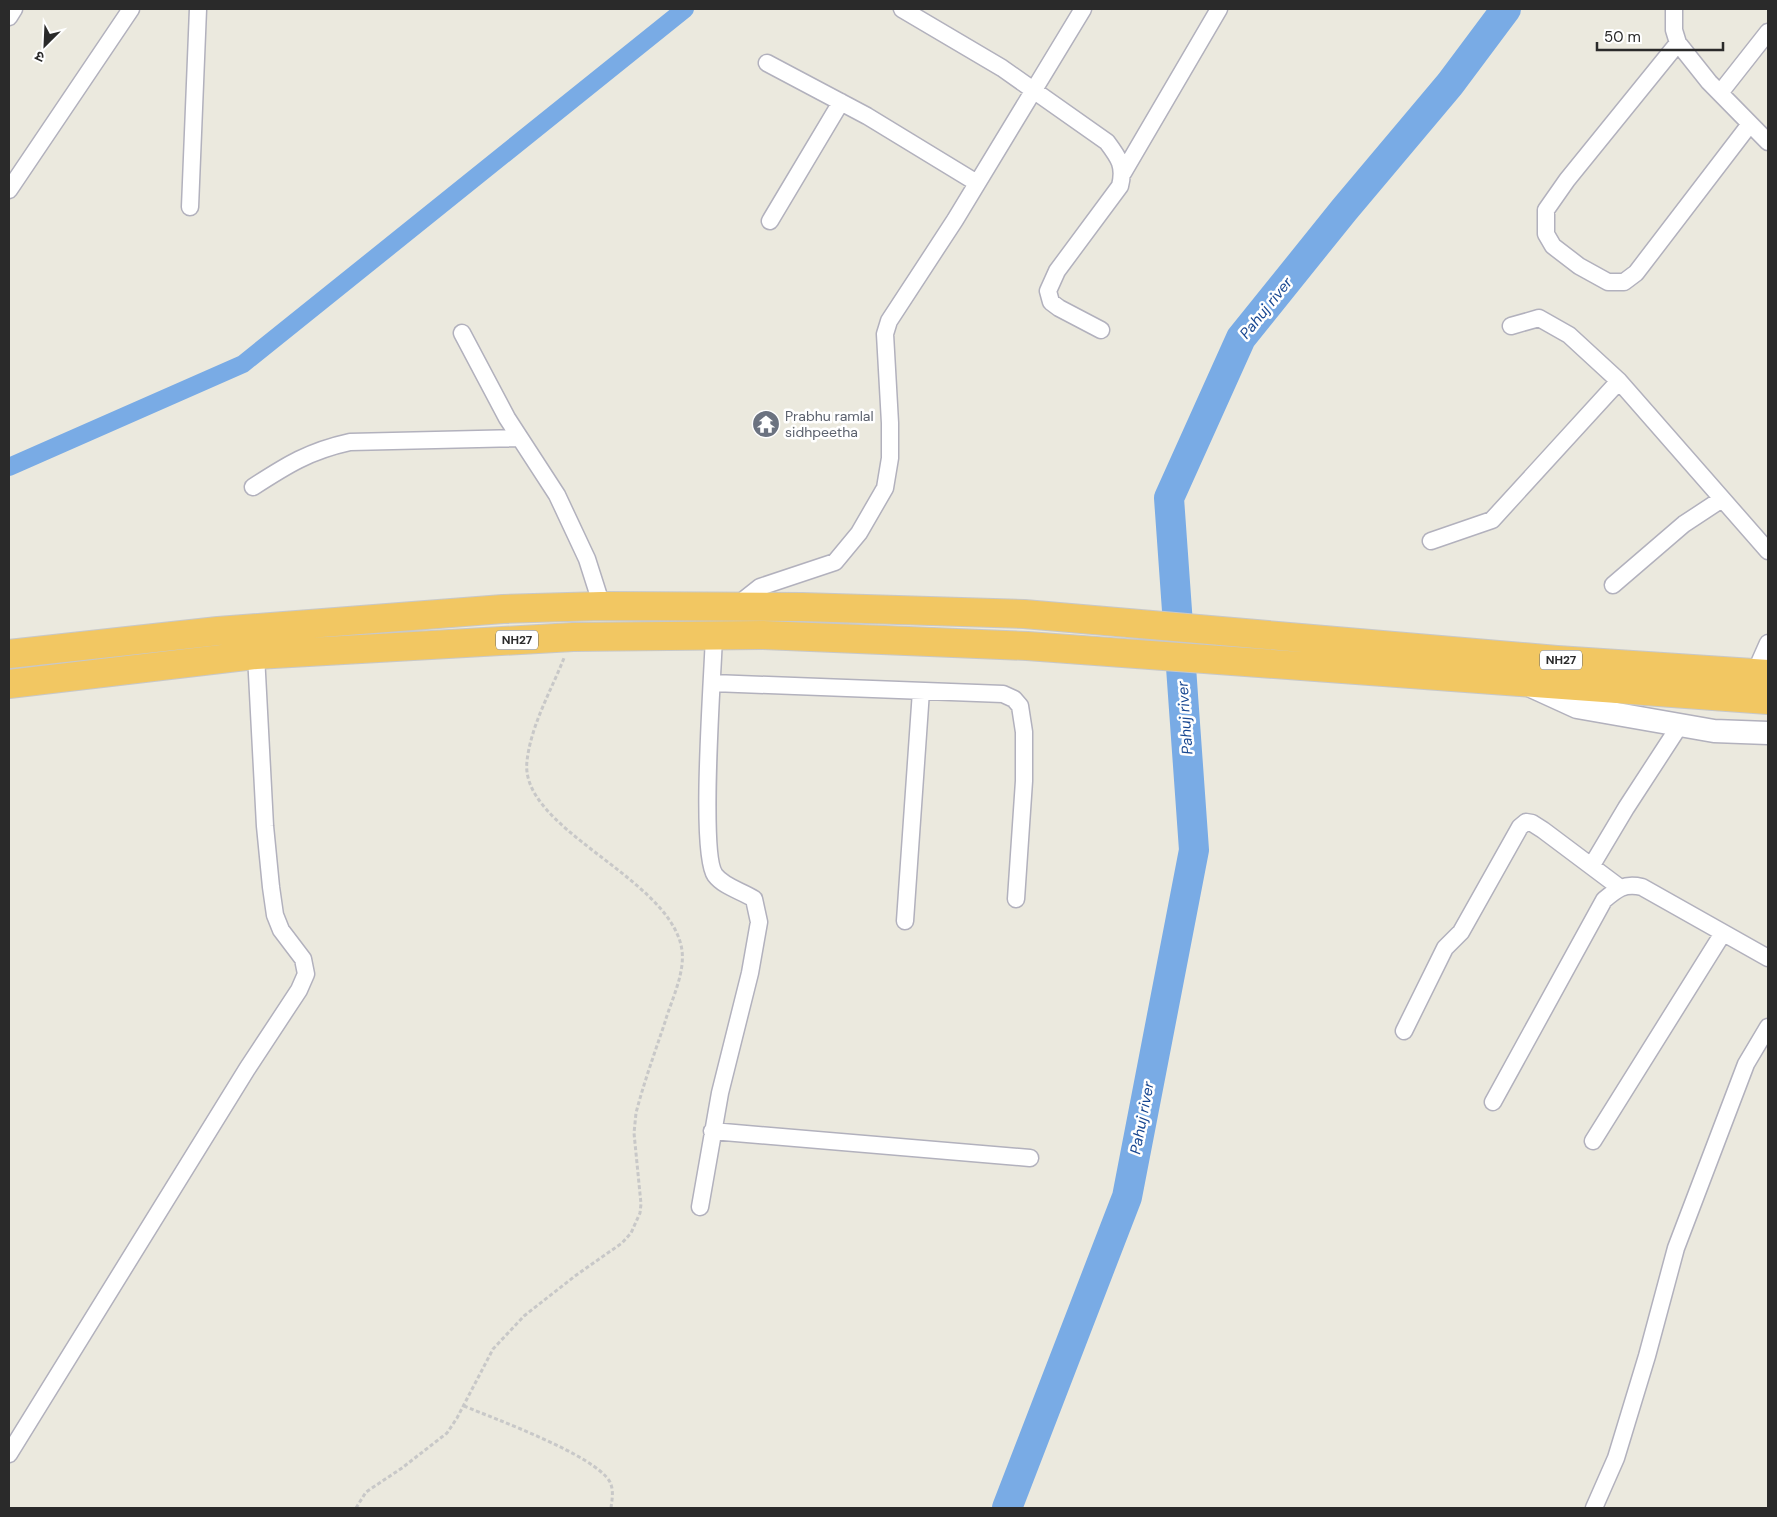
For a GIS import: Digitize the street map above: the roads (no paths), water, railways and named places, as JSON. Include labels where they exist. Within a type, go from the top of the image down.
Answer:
[{"type":"highway","name":"NH27","points":[[9,654],[320,622],[503,609],[602,606],[735,606],[1024,614],[1557,660],[1603,676],[1768,700]]},
{"type":"highway","name":"NH27","points":[[9,684],[256,655],[573,637],[714,635],[874,638],[1027,646],[1526,684],[1766,660]]},
{"type":"street","points":[[9,16],[14,9]]},
{"type":"street","points":[[9,190],[131,9]]},
{"type":"street","points":[[190,207],[198,9]]},
{"type":"street","points":[[902,9],[1002,68],[1107,142],[1119,158],[1123,173]]},
{"type":"street","points":[[735,606],[760,587],[835,562],[860,533],[884,488],[890,458],[885,334],[889,321],[977,183],[1083,9]]},
{"type":"street","points":[[1101,330],[1058,308],[1051,302],[1048,291],[1057,271],[1120,186],[1123,173],[1219,9]]},
{"type":"street","points":[[1674,9],[1674,30],[1678,43],[1720,93],[1768,142]]},
{"type":"street","points":[[1720,93],[1768,32]]},
{"type":"street","points":[[1678,43],[1567,180],[1546,210],[1546,234],[1554,246],[1608,282],[1624,282],[1642,266],[1750,124]]},
{"type":"street","points":[[767,63],[841,102],[977,183]]},
{"type":"street","points":[[770,221],[841,102]]},
{"type":"street","points":[[1511,326],[1539,318],[1569,335],[1619,381],[1768,551]]},
{"type":"street","points":[[462,333],[519,438],[542,468],[572,522],[602,606]]},
{"type":"street","points":[[1431,541],[1492,520],[1619,381]]},
{"type":"street","points":[[253,487],[296,460],[322,448],[350,442],[519,438]]},
{"type":"street","points":[[1614,585],[1684,524],[1722,499]]},
{"type":"street","points":[[700,1207],[712,1131],[750,973],[759,922],[754,899],[724,884],[714,874],[710,853],[708,781],[714,635]]},
{"type":"street","points":[[1557,660],[1651,654],[1766,660]]},
{"type":"street","points":[[9,1454],[106,1294],[214,1126],[247,1069],[299,990],[306,974],[303,959],[282,930],[275,915],[265,826],[256,655]]},
{"type":"street","points":[[713,683],[1003,694],[1014,699],[1020,706],[1024,732],[1024,781],[1016,899]]},
{"type":"street","points":[[1526,684],[1577,707],[1714,730],[1768,733]]},
{"type":"street","points":[[905,921],[906,875],[921,690]]},
{"type":"street","points":[[1592,865],[1626,808],[1680,725]]},
{"type":"street","points":[[1404,1031],[1446,948],[1461,932],[1520,827],[1526,822],[1532,823],[1592,865],[1619,887]]},
{"type":"street","points":[[1492,1102],[1604,900],[1619,887],[1630,884],[1642,887],[1768,958]]},
{"type":"street","points":[[1593,1141],[1723,933]]},
{"type":"street","points":[[1594,1508],[1616,1458],[1647,1356],[1676,1248],[1746,1064],[1768,1027]]},
{"type":"street","points":[[712,1131],[1030,1158]]},
{"type":"waterway","points":[[9,467],[243,364],[685,9]]},
{"type":"waterway","name":"Pahuj river","points":[[1007,1508],[1127,1197],[1194,850],[1169,498],[1241,338],[1344,210],[1450,84],[1506,9]]},
{"type":"place","name":"Prabhu ramlal sidhpeetha","points":[[766,424]]}]
